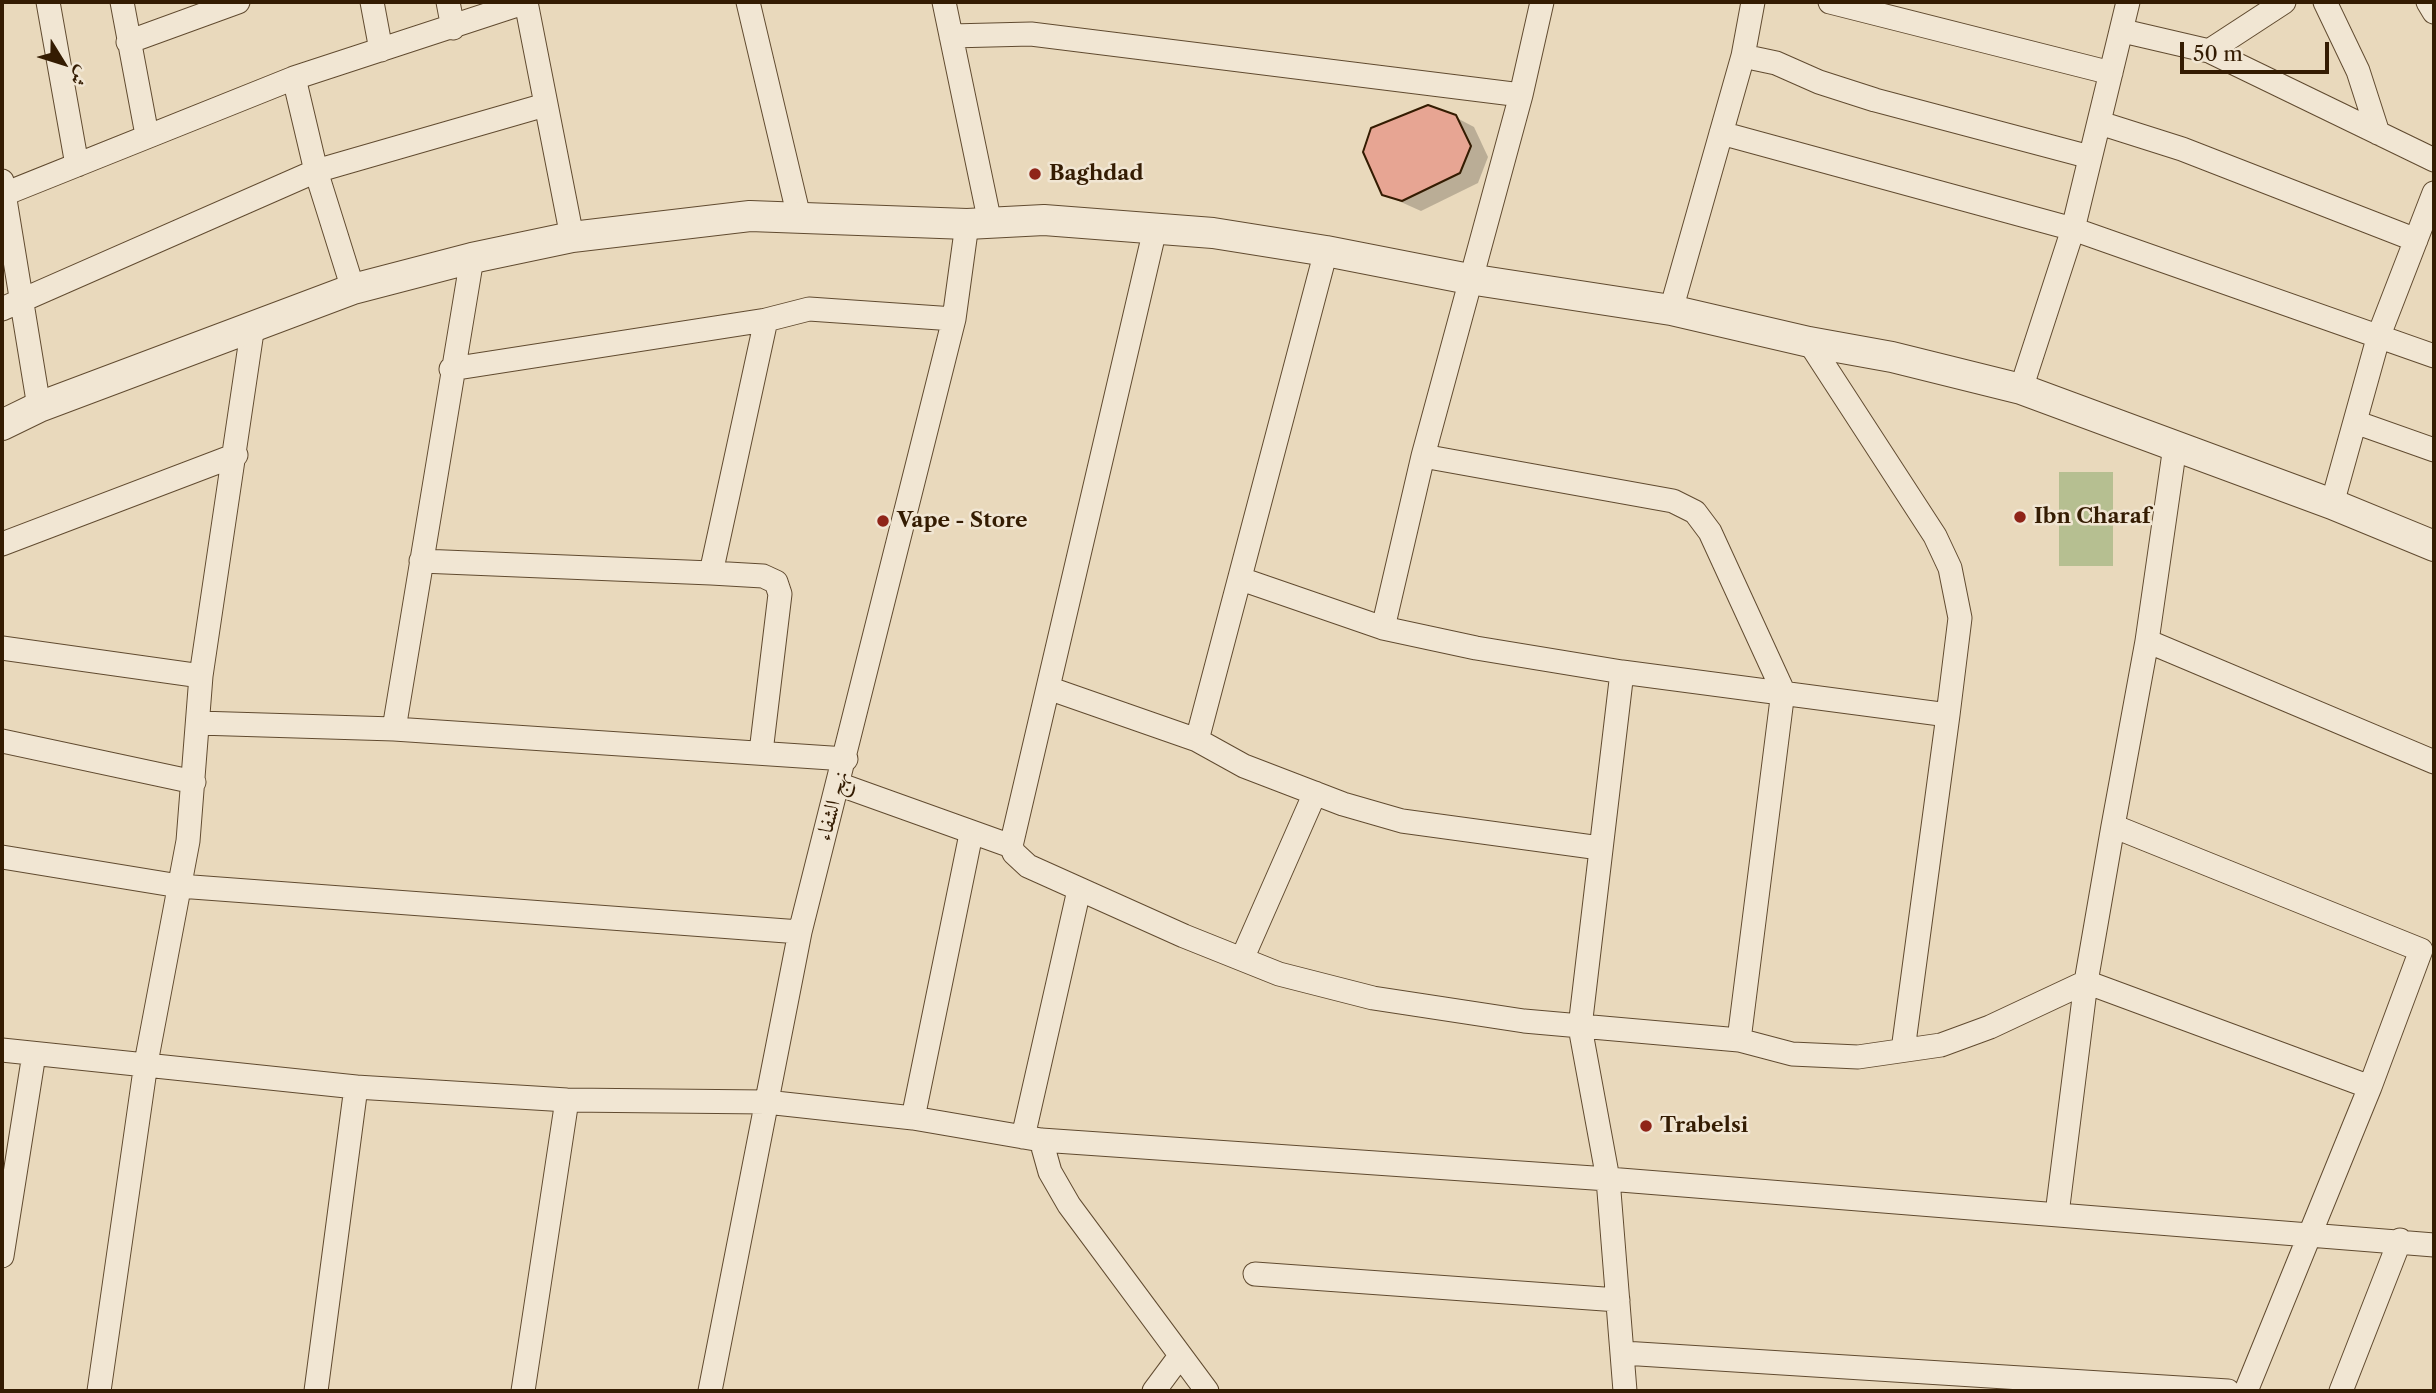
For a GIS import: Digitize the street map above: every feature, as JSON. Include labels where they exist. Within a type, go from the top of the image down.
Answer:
[{"type":"street","points":[[48,2],[77,165]]},
{"type":"street","points":[[122,2],[146,135]]},
{"type":"street","points":[[128,42],[238,2]]},
{"type":"street","points":[[372,2],[381,50]]},
{"type":"street","points":[[448,2],[453,28]]},
{"type":"street","points":[[39,407],[11,305],[3,190],[77,165],[146,135],[295,78],[526,2],[572,237]]},
{"type":"street","points":[[748,2],[799,217]]},
{"type":"street","name":"نهج الشفاء","points":[[710,1391],[800,932],[846,759],[978,223],[944,2]]},
{"type":"street","points":[[1383,628],[1423,456],[1521,94],[1542,2]]},
{"type":"street","points":[[1671,310],[1743,56],[1753,2]]},
{"type":"street","points":[[1830,2],[2111,73]]},
{"type":"street","points":[[2021,389],[2073,229],[2128,2]]},
{"type":"street","points":[[2208,51],[2284,2]]},
{"type":"street","points":[[2325,2],[2358,71],[2378,132]]},
{"type":"street","points":[[2428,2],[2434,12]]},
{"type":"street","points":[[2123,31],[2208,51],[2434,160]]},
{"type":"street","points":[[951,36],[1031,34],[1521,94]]},
{"type":"street","points":[[1743,56],[1776,63],[1819,82],[1875,100],[2090,156]]},
{"type":"street","points":[[295,78],[317,171],[353,289]]},
{"type":"street","points":[[11,305],[317,171],[545,105]]},
{"type":"street","points":[[2100,123],[2182,149],[2423,238]]},
{"type":"street","points":[[1721,132],[2073,229],[2434,356]]},
{"type":"street","points":[[2332,504],[2379,335],[2423,238],[2434,193]]},
{"type":"street","points":[[2,425],[39,407],[353,289],[472,258],[572,237],[750,216],[978,223],[1044,220],[1213,233],[1326,251],[1469,279],[1671,310],[1809,342],[1892,357],[2021,389],[2332,504],[2434,546]]},
{"type":"street","points":[[1154,229],[1011,846],[1014,853],[1028,866],[1279,974],[1373,998],[1580,1027],[1739,1040],[1793,1054],[1858,1057],[1941,1045],[1990,1027],[2086,982],[2370,1087]]},
{"type":"street","points":[[1197,740],[1326,251]]},
{"type":"street","points":[[394,729],[451,369],[472,258]]},
{"type":"street","points":[[451,369],[766,320],[809,309],[954,319]]},
{"type":"street","points":[[711,573],[766,320]]},
{"type":"street","points":[[99,1391],[146,1063],[179,886],[194,782],[201,676],[253,325]]},
{"type":"street","points":[[1809,342],[1935,536],[1950,568],[1960,618],[1903,1050]]},
{"type":"street","points":[[2355,422],[2434,450]]},
{"type":"street","points":[[2057,1214],[2086,982],[2147,641],[2175,446]]},
{"type":"street","points":[[2,544],[236,454]]},
{"type":"street","points":[[1423,456],[1673,500],[1695,512],[1710,532],[1783,691],[1739,1040]]},
{"type":"street","points":[[421,561],[763,576],[776,582],[780,594],[761,752]]},
{"type":"street","points":[[1241,579],[1383,628],[1476,648],[1622,672],[1783,691],[1948,715]]},
{"type":"street","points":[[2147,641],[2434,762]]},
{"type":"street","points":[[2,648],[201,676]]},
{"type":"street","points":[[1622,672],[1580,1027],[1608,1179],[1625,1391]]},
{"type":"street","points":[[1048,688],[1197,740],[1244,766],[1315,793],[1402,821],[1600,848]]},
{"type":"street","points":[[198,723],[394,729],[846,759]]},
{"type":"street","points":[[2,741],[194,782]]},
{"type":"street","points":[[838,785],[1011,846]]},
{"type":"street","points":[[1242,959],[1315,793]]},
{"type":"street","points":[[2113,827],[2428,952],[2246,1391]]},
{"type":"street","points":[[913,1118],[971,834]]},
{"type":"street","points":[[2,858],[179,886],[800,932]]},
{"type":"street","points":[[1079,890],[1032,1138],[1069,1205],[1207,1391]]},
{"type":"street","points":[[2,1050],[356,1087],[567,1100],[766,1102],[913,1118],[1032,1138],[1608,1179],[2308,1236],[2400,1240],[2434,1245]]},
{"type":"street","points":[[2,1256],[34,1054]]},
{"type":"street","points":[[316,1391],[356,1087]]},
{"type":"street","points":[[523,1391],[567,1100]]},
{"type":"street","points":[[2341,1391],[2400,1240]]},
{"type":"street","points":[[1255,1274],[1618,1300]]},
{"type":"street","points":[[1623,1353],[2228,1391]]},
{"type":"street","points":[[1154,1391],[1180,1356]]},
{"type":"green space","points":[[2059,472],[2113,472],[2113,566],[2059,566]]},
{"type":"building","points":[[1428,105],[1456,115],[1471,146],[1460,173],[1402,201],[1382,195],[1363,152],[1371,128]]},
{"type":"place","name":"Baghdad","points":[[1035,174]]},
{"type":"place","name":"Ibn Charaf","points":[[2020,517]]},
{"type":"place","name":"Vape - Store","points":[[883,521]]},
{"type":"place","name":"Trabelsi","points":[[1646,1126]]}]
